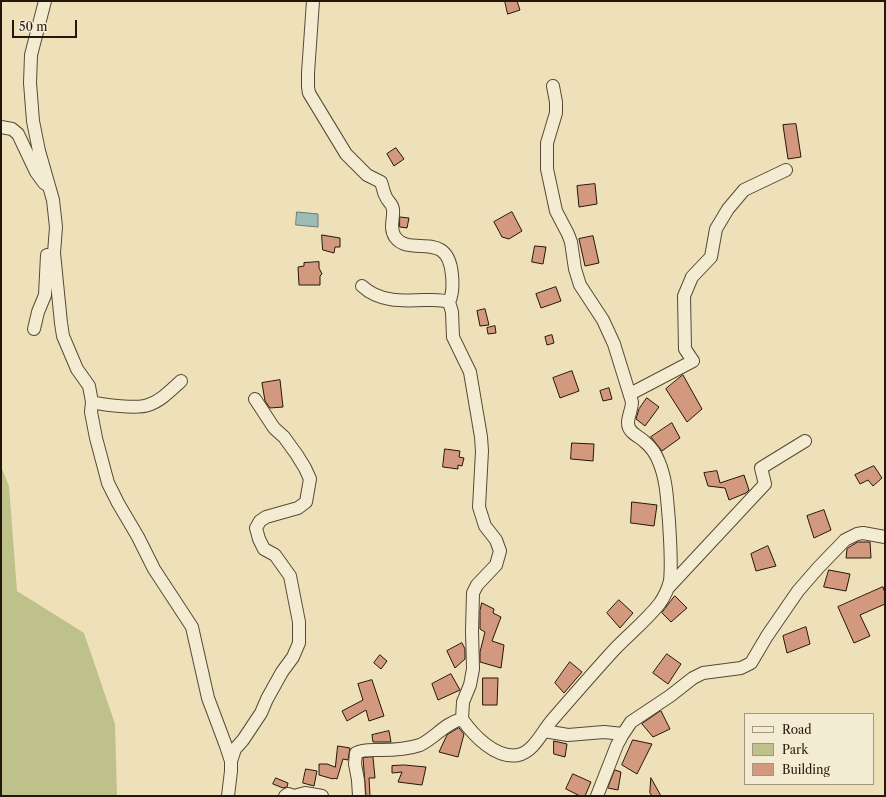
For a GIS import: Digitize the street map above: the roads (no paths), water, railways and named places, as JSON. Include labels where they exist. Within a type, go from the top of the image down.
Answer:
[{"type":"street","points":[[45,1],[31,55],[30,83],[33,121],[53,200],[55,217],[54,253],[61,323],[64,336],[78,369],[89,386],[92,402],[91,412],[96,438],[108,483],[151,564],[192,627],[208,698],[231,761],[228,796]]},
{"type":"street","points":[[313,1],[308,73],[308,87],[310,93],[346,154],[364,173],[381,182],[386,197],[393,208],[392,225],[393,234],[396,239],[404,244],[438,248],[446,256],[452,270],[452,295],[449,302],[452,312],[453,337],[470,372],[481,436],[482,451],[479,507],[485,526],[496,540],[500,551],[496,565],[477,586],[473,593],[473,669],[470,685],[463,702],[462,719],[475,736],[488,747],[510,756],[519,755],[528,750],[551,720],[660,603],[668,588],[765,484],[761,468],[805,440]]},
{"type":"street","points":[[554,86],[556,113],[548,136],[547,159],[549,181],[556,211],[571,242],[575,269],[580,285],[608,330],[630,394],[632,407],[628,421],[629,428],[633,433],[645,441],[653,451],[663,472],[666,484],[671,565],[668,588]]},
{"type":"street","points":[[1,127],[12,129],[18,134],[36,172],[44,183],[50,186]]},
{"type":"street","points":[[630,394],[693,361],[685,349],[684,296],[692,277],[711,257],[716,229],[728,209],[744,190],[786,170]]},
{"type":"street","points":[[34,329],[38,312],[45,295],[47,252],[54,253]]},
{"type":"street","points":[[362,286],[368,292],[381,298],[407,301],[440,300],[449,302]]},
{"type":"street","points":[[92,402],[112,406],[142,407],[149,405],[172,390],[181,381]]},
{"type":"street","points":[[231,761],[235,749],[261,714],[266,699],[293,657],[299,643],[300,622],[290,576],[274,555],[264,549],[258,539],[256,528],[260,521],[266,516],[298,508],[306,502],[310,479],[297,455],[284,437],[274,428],[255,399]]},
{"type":"street","points":[[597,796],[611,758],[622,734],[631,722],[665,700],[693,678],[703,673],[741,668],[751,663],[767,636],[798,591],[845,540],[857,534],[863,533],[885,537]]},
{"type":"street","points":[[359,796],[355,764],[356,753],[364,750],[391,750],[420,744],[451,723],[462,719]]},
{"type":"street","points":[[544,731],[568,735],[604,732],[622,734]]},
{"type":"street","points":[[285,796],[288,794],[294,796],[305,794],[322,796]]},
{"type":"water","points":[[297,212],[318,214],[318,227],[296,225]]}]
